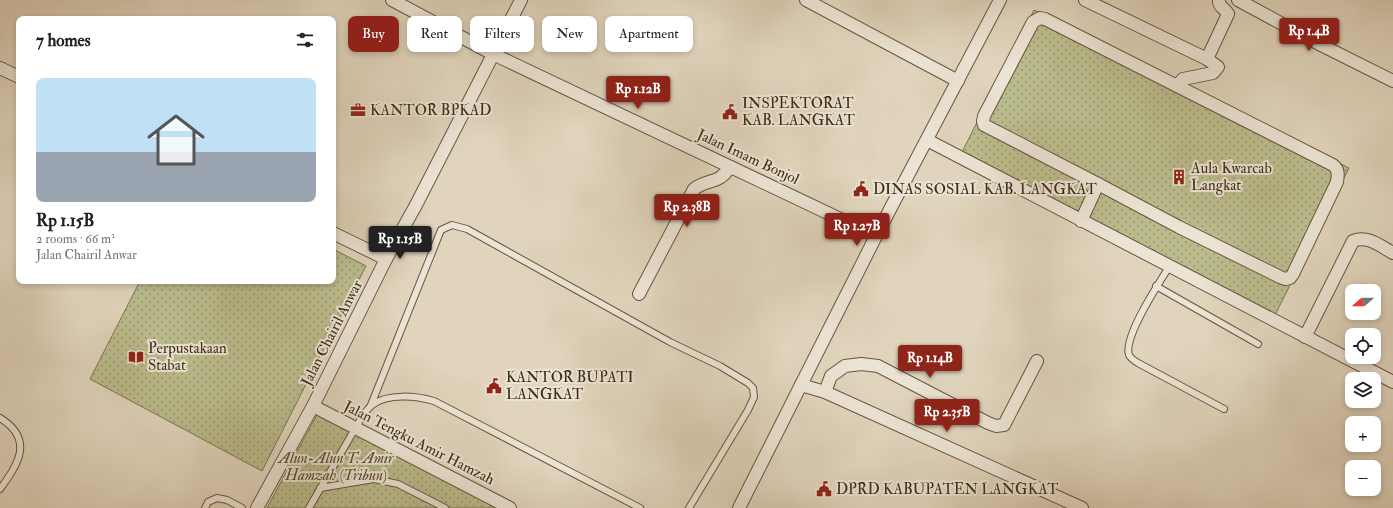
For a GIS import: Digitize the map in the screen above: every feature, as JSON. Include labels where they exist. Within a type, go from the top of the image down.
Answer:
[{"type":"street","name":"Jalan Imam Bonjol","points":[[392,0],[493,54],[876,236]]},
{"type":"street","name":"Jalan Chairil Anwar","points":[[258,508],[313,406],[386,259],[521,0]]},
{"type":"street","points":[[806,0],[958,81]]},
{"type":"street","points":[[739,508],[876,236],[1000,0]]},
{"type":"street","points":[[1085,0],[1207,59],[1218,67],[1213,73],[1183,79],[1177,86]]},
{"type":"street","points":[[1207,59],[1228,14],[1226,10],[1220,6],[1219,0]]},
{"type":"street","points":[[1238,0],[1321,45],[1393,81]]},
{"type":"street","points":[[1040,18],[1045,19],[1333,165],[1337,169],[1338,174],[1338,182],[1293,274],[1290,278],[1285,279],[1179,227],[1098,184],[984,125],[984,116],[1033,22],[1040,18]]},
{"type":"street","points":[[0,68],[16,76]]},
{"type":"street","points":[[927,140],[1393,382]]},
{"type":"street","points":[[639,294],[694,189],[701,184],[715,181],[724,176],[730,167]]},
{"type":"street","points":[[1081,221],[1098,184]]},
{"type":"street","points":[[336,234],[386,259]]},
{"type":"street","points":[[1305,337],[1353,241],[1360,238],[1367,239],[1393,253]]},
{"type":"street","points":[[825,392],[831,376],[845,366],[861,364],[878,366],[988,423],[996,426],[1004,425],[1037,361]]},
{"type":"street","points":[[801,385],[825,392],[1082,508]]},
{"type":"street","name":"Jalan Tengku Amir Hamzah","points":[[313,406],[510,508]]},
{"type":"lane","points":[[309,508],[363,415],[371,405],[441,230],[452,225],[467,229],[663,338],[720,366],[748,383],[752,388],[754,397],[748,410],[689,508]]},
{"type":"lane","points":[[1169,267],[1143,307],[1129,345],[1128,350],[1130,356],[1138,363],[1224,409]]},
{"type":"lane","points":[[1156,286],[1258,344]]},
{"type":"lane","points":[[371,405],[382,399],[403,397],[419,397],[434,401],[640,508]]},
{"type":"lane","points":[[0,418],[14,429],[18,434],[20,442],[18,464],[0,489]]},
{"type":"lane","points":[[320,488],[374,479],[398,484],[445,508]]},
{"type":"lane","points":[[205,508],[208,502],[217,498],[227,500],[242,508]]},
{"type":"green space","points":[[1034,10],[1349,168],[1274,317],[961,154]]},
{"type":"green space","points":[[336,251],[366,266],[262,471],[90,379],[138,284],[336,284]]},
{"type":"green space","name":"Alun-Alun T. Amir Hamzah (Tribun)","points":[[319,411],[505,508],[267,508]]},
{"type":"place","name":"KANTOR BPKAD","points":[[358,110]]},
{"type":"place","name":"INSPEKTORAT KAB. LANGKAT","points":[[730,112]]},
{"type":"place","name":"Aula Kwarcab Langkat","points":[[1179,177]]},
{"type":"place","name":"DINAS SOSIAL KAB. LANGKAT","points":[[861,189]]},
{"type":"place","name":"Perpustakaan Stabat","points":[[136,357]]},
{"type":"place","name":"KANTOR BUPATI LANGKAT","points":[[494,386]]},
{"type":"place","name":"DPRD KABUPATEN LANGKAT","points":[[824,489]]}]
